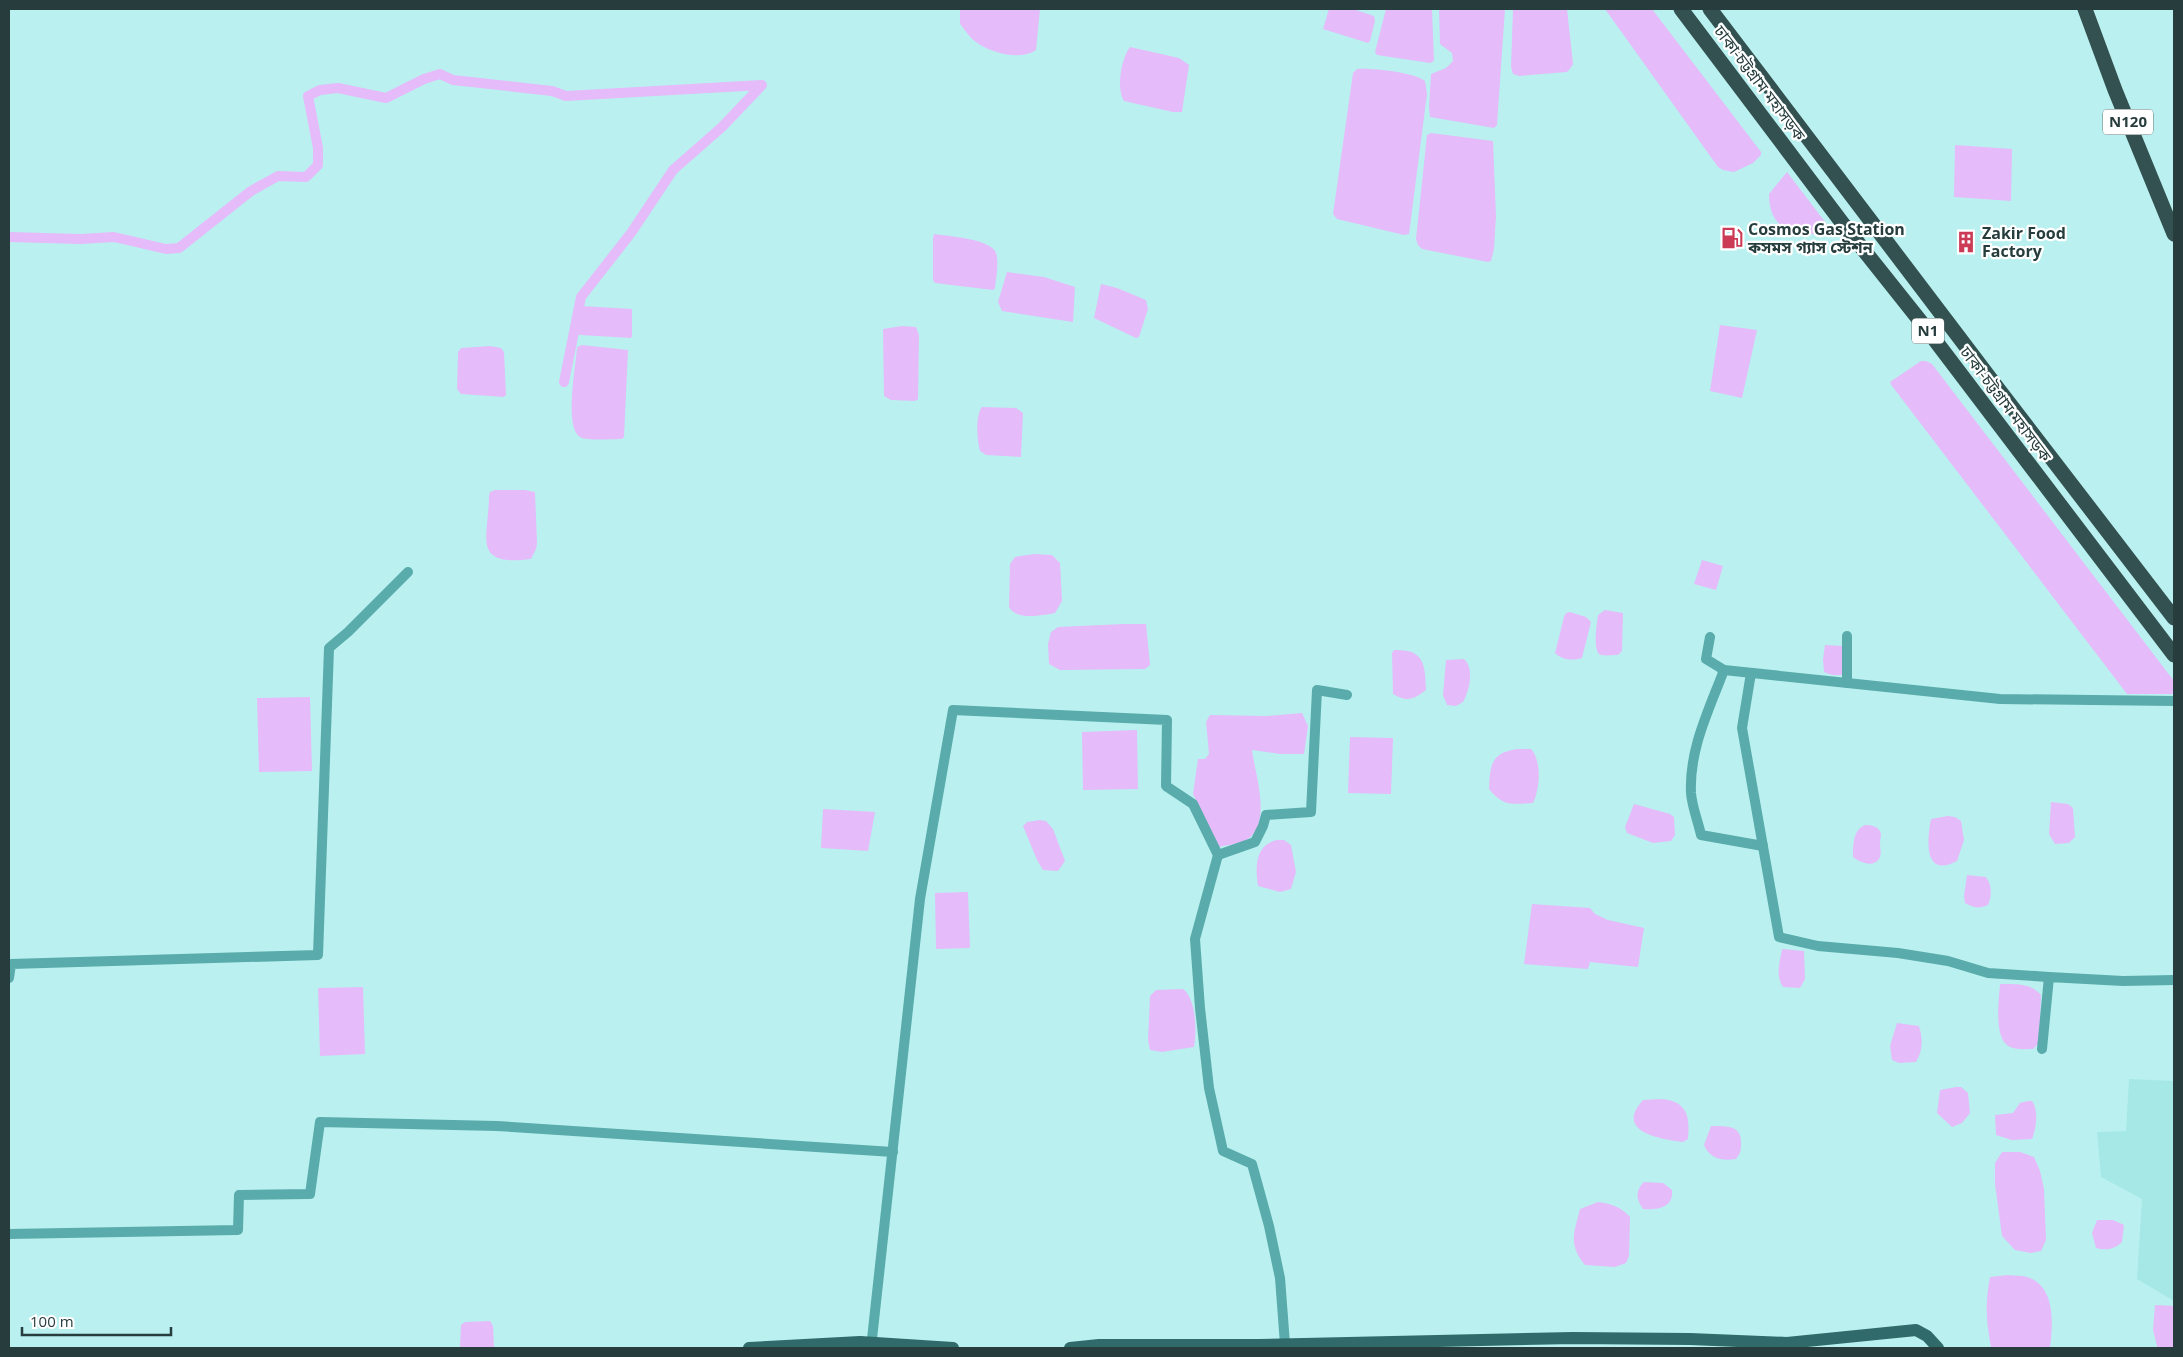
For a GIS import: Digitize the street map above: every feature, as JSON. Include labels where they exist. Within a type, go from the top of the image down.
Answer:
[{"type":"highway","name":"ঢাকা-চট্টগ্রাম মহাসড়ক","points":[[1681,9],[1781,139],[1843,224],[1925,327],[2174,655]]},
{"type":"highway","name":"ঢাকা-চট্টগ্রাম মহাসড়ক","points":[[1710,9],[2174,618]]},
{"type":"highway","name":"N120","points":[[2085,9],[2115,90],[2174,234]]},
{"type":"main road","points":[[1070,1348],[1099,1345],[1787,1343],[1916,1330],[1927,1336],[1938,1348]]},
{"type":"main road","points":[[749,1348],[871,1345],[953,1348]]},
{"type":"street","points":[[9,978],[11,964],[318,955],[329,648],[408,572]]},
{"type":"street","points":[[1847,636],[1847,683]]},
{"type":"street","points":[[1710,637],[1706,659],[1724,670],[2000,699],[2174,701]]},
{"type":"street","points":[[1724,670],[1704,716],[1693,761],[1691,793],[1693,806],[1701,835],[1763,846]]},
{"type":"street","points":[[1751,673],[1742,728],[1779,937],[1818,946],[1898,953],[1948,961],[1988,973],[2123,981],[2174,980]]},
{"type":"street","points":[[1218,854],[1255,842],[1266,815],[1310,812],[1317,690],[1346,695]]},
{"type":"street","points":[[871,1345],[920,899],[953,710],[1167,720],[1166,786],[1193,804],[1218,854],[1195,939],[1209,1088],[1223,1151],[1252,1164],[1269,1226],[1280,1278],[1285,1344]]},
{"type":"street","points":[[2042,1049],[2049,977]]},
{"type":"street","points":[[9,1234],[238,1230],[239,1195],[310,1194],[320,1122],[497,1126],[893,1152]]},
{"type":"shaded area","points":[[960,9],[1040,9],[1036,50],[1022,55],[1014,55],[997,52],[982,46],[960,24]]},
{"type":"shaded area","points":[[1329,9],[1353,9],[1374,16],[1375,21],[1370,41],[1368,43],[1323,29]]},
{"type":"shaded area","points":[[1386,9],[1432,9],[1434,61],[1430,63],[1377,55],[1375,52]]},
{"type":"shaded area","points":[[1439,9],[1505,9],[1497,125],[1494,128],[1430,117],[1431,74],[1446,68],[1453,61],[1452,53],[1440,44]]},
{"type":"shaded area","points":[[1513,9],[1567,9],[1573,64],[1567,72],[1519,76],[1513,74],[1511,67]]},
{"type":"shaded area","points":[[1605,9],[1652,9],[1761,152],[1761,155],[1753,163],[1734,172],[1718,167]]},
{"type":"shaded area","points":[[1130,47],[1179,58],[1189,65],[1182,112],[1173,112],[1124,101],[1120,89],[1120,81],[1124,59]]},
{"type":"shaded area","points":[[1357,69],[1402,73],[1425,81],[1427,94],[1409,234],[1404,235],[1337,219],[1333,214],[1353,73]]},
{"type":"shaded area","points":[[1431,133],[1493,141],[1496,216],[1494,249],[1491,261],[1422,249],[1418,245],[1416,239],[1427,135]]},
{"type":"shaded area","points":[[1955,145],[2012,149],[2011,201],[1954,197]]},
{"type":"shaded area","points":[[1787,172],[1834,235],[1799,233],[1781,225],[1775,218],[1770,208],[1769,194]]},
{"type":"shaded area","points":[[934,234],[978,241],[993,248],[997,261],[995,288],[993,290],[935,283],[933,280]]},
{"type":"shaded area","points":[[1007,272],[1044,277],[1075,287],[1073,322],[1002,311],[998,302]]},
{"type":"shaded area","points":[[1101,284],[1117,288],[1146,300],[1148,309],[1139,337],[1136,338],[1094,318]]},
{"type":"shaded area","points":[[581,306],[632,309],[631,338],[580,335],[577,333]]},
{"type":"shaded area","points":[[1720,325],[1757,330],[1742,398],[1710,391]]},
{"type":"shaded area","points":[[902,326],[916,327],[919,335],[918,399],[915,401],[891,400],[884,396],[883,329]]},
{"type":"shaded area","points":[[582,345],[628,350],[624,437],[622,439],[583,438],[575,431],[572,395],[577,347]]},
{"type":"shaded area","points":[[490,346],[501,348],[504,352],[506,395],[504,397],[461,394],[457,389],[458,352],[461,348]]},
{"type":"shaded area","points":[[1921,361],[1932,364],[2174,681],[2174,694],[2127,694],[1892,386],[1890,382]]},
{"type":"shaded area","points":[[982,407],[1016,408],[1023,413],[1021,457],[986,455],[980,451],[977,435],[978,416]]},
{"type":"shaded area","points":[[495,490],[535,492],[537,543],[531,559],[512,560],[499,558],[491,553],[487,546],[489,495],[490,492]]},
{"type":"shaded area","points":[[1034,554],[1052,555],[1060,563],[1062,601],[1055,613],[1024,616],[1009,607],[1010,564],[1015,557]]},
{"type":"shaded area","points":[[1702,560],[1723,566],[1716,590],[1694,584]]},
{"type":"shaded area","points":[[1605,610],[1623,613],[1622,651],[1618,655],[1601,655],[1598,653],[1596,637],[1598,615]]},
{"type":"shaded area","points":[[1570,612],[1586,617],[1591,622],[1582,658],[1567,659],[1555,653],[1564,617],[1566,613]]},
{"type":"shaded area","points":[[1146,624],[1150,665],[1145,669],[1060,670],[1049,664],[1048,644],[1051,632],[1058,627]]},
{"type":"shaded area","points":[[1825,645],[1843,646],[1842,675],[1832,675],[1824,672]]},
{"type":"shaded area","points":[[1394,650],[1412,652],[1421,660],[1424,666],[1426,690],[1414,698],[1406,699],[1393,694],[1392,653]]},
{"type":"shaded area","points":[[1464,659],[1470,674],[1467,692],[1463,702],[1456,706],[1447,705],[1443,695],[1446,660]]},
{"type":"shaded area","points":[[310,697],[312,771],[259,772],[257,698]]},
{"type":"shaded area","points":[[1302,713],[1308,726],[1304,754],[1280,754],[1252,750],[1260,797],[1261,810],[1259,821],[1255,831],[1245,841],[1219,847],[1193,794],[1198,759],[1205,759],[1209,754],[1206,722],[1210,715],[1266,716]]},
{"type":"shaded area","points":[[1137,730],[1138,789],[1083,790],[1082,732]]},
{"type":"shaded area","points":[[1350,737],[1393,738],[1391,794],[1348,793]]},
{"type":"shaded area","points":[[1517,749],[1531,749],[1535,754],[1539,775],[1533,803],[1504,802],[1489,789],[1491,767],[1494,761],[1502,754]]},
{"type":"shaded area","points":[[2051,802],[2068,804],[2073,808],[2075,837],[2069,843],[2055,844],[2049,834]]},
{"type":"shaded area","points":[[1634,804],[1670,814],[1674,817],[1675,835],[1671,841],[1653,843],[1627,833],[1625,827]]},
{"type":"shaded area","points":[[823,809],[875,812],[868,851],[821,848]]},
{"type":"shaded area","points":[[1948,816],[1955,817],[1961,821],[1964,840],[1957,861],[1946,865],[1938,865],[1933,861],[1930,854],[1931,819]]},
{"type":"shaded area","points":[[1046,821],[1053,829],[1065,861],[1058,871],[1043,870],[1023,826],[1027,822]]},
{"type":"shaded area","points":[[1865,825],[1876,827],[1881,833],[1879,859],[1870,864],[1853,857],[1856,834]]},
{"type":"shaded area","points":[[1277,840],[1284,840],[1291,845],[1296,872],[1291,889],[1280,892],[1258,886],[1257,872],[1258,858],[1264,847]]},
{"type":"shaded area","points":[[1967,875],[1986,877],[1991,891],[1988,905],[1976,907],[1965,903]]},
{"type":"shaded area","points":[[968,892],[970,948],[936,949],[935,893]]},
{"type":"shaded area","points":[[1532,904],[1590,908],[1595,914],[1608,920],[1644,928],[1638,967],[1590,962],[1588,969],[1524,964]]},
{"type":"shaded area","points":[[1782,949],[1804,951],[1805,979],[1800,988],[1783,987],[1781,983],[1779,968]]},
{"type":"shaded area","points":[[2000,984],[2028,986],[2041,995],[2039,1043],[2033,1049],[2010,1047],[2001,1036],[1998,1019]]},
{"type":"shaded area","points":[[363,987],[365,1054],[320,1056],[318,988]]},
{"type":"shaded area","points":[[1183,989],[1191,1000],[1193,1007],[1195,1024],[1194,1047],[1162,1052],[1150,1050],[1148,1040],[1150,996],[1156,990]]},
{"type":"shaded area","points":[[1897,1023],[1919,1026],[1922,1045],[1916,1062],[1899,1063],[1892,1060],[1890,1046]]},
{"type":"shaded area","points":[[2129,1079],[2174,1081],[2174,1301],[2137,1279],[2142,1199],[2101,1177],[2097,1132],[2126,1131]]},
{"type":"shaded area","points":[[1961,1087],[1968,1093],[1970,1113],[1962,1123],[1952,1127],[1937,1113],[1940,1090]]},
{"type":"shaded area","points":[[1661,1099],[1676,1103],[1685,1111],[1688,1123],[1688,1139],[1683,1142],[1653,1136],[1637,1127],[1634,1120],[1635,1111],[1643,1100]]},
{"type":"shaded area","points":[[2032,1101],[2036,1110],[2036,1125],[2032,1139],[2012,1140],[1996,1135],[1995,1115],[2013,1113],[2020,1103]]},
{"type":"shaded area","points":[[1711,1126],[1732,1128],[1739,1133],[1741,1149],[1736,1159],[1726,1160],[1717,1158],[1707,1150],[1704,1145]]},
{"type":"shaded area","points":[[2002,1152],[2020,1152],[2034,1157],[2040,1171],[2044,1189],[2046,1240],[2041,1251],[2031,1253],[2015,1250],[2002,1236],[1995,1184],[1995,1163]]},
{"type":"shaded area","points":[[1644,1182],[1663,1183],[1672,1190],[1670,1201],[1664,1207],[1643,1209],[1639,1202],[1638,1192]]},
{"type":"shaded area","points":[[1598,1202],[1616,1206],[1630,1217],[1629,1256],[1626,1263],[1615,1267],[1585,1265],[1574,1244],[1574,1232],[1580,1209]]},
{"type":"shaded area","points":[[2097,1220],[2113,1220],[2124,1225],[2122,1242],[2110,1249],[2096,1248],[2092,1233]]},
{"type":"shaded area","points":[[2008,1275],[2027,1277],[2036,1282],[2048,1297],[2052,1317],[2050,1348],[1991,1347],[1987,1312],[1990,1277]]},
{"type":"shaded area","points":[[2155,1305],[2174,1306],[2174,1348],[2158,1348],[2157,1346],[2153,1330]]},
{"type":"shaded area","points":[[490,1321],[493,1326],[494,1348],[460,1348],[461,1325],[465,1322]]},
{"type":"waterway","points":[[9,237],[81,239],[114,237],[166,249],[179,248],[251,191],[278,176],[306,177],[318,165],[318,148],[308,96],[320,90],[338,88],[386,98],[424,79],[440,74],[453,80],[552,91],[566,96],[762,85],[722,127],[673,170],[631,233],[581,297],[564,382]]},
{"type":"place","name":"Cosmos Gas Station কসমস গ্যাস স্টেশন","points":[[1732,238]]},
{"type":"place","name":"Zakir Food Factory","points":[[1966,242]]}]
